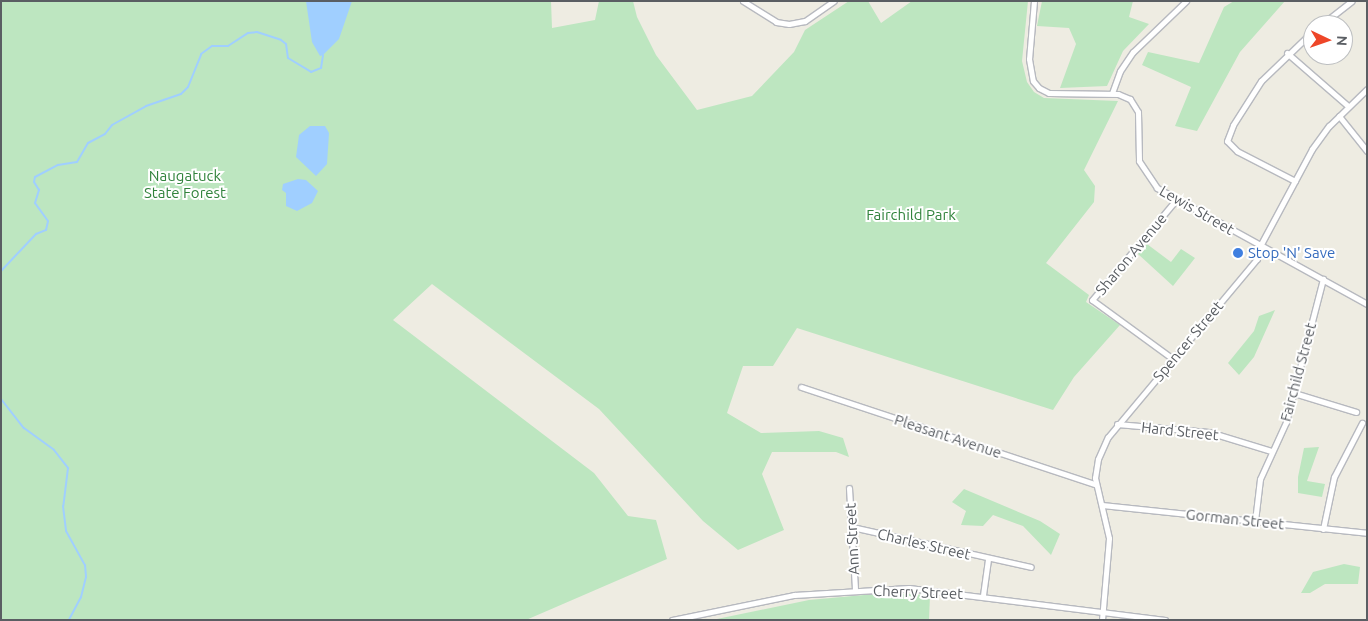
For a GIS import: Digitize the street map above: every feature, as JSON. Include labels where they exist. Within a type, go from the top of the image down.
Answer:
[{"type":"street","points":[[743,1],[776,22],[789,24],[805,21],[834,1]]},
{"type":"street","points":[[1034,1],[1029,59],[1036,85],[1049,93],[1112,93],[1120,71],[1134,52],[1186,1]]},
{"type":"street","points":[[1334,15],[1352,1]]},
{"type":"street","points":[[1294,181],[1237,151],[1227,141],[1245,104],[1287,53],[1303,39]]},
{"type":"street","points":[[1287,53],[1348,106]]},
{"type":"street","name":"Spencer Street","points":[[1102,620],[1109,554],[1107,522],[1095,484],[1098,459],[1117,424],[1252,264],[1294,181],[1321,136],[1348,106],[1367,89]]},
{"type":"street","name":"Lewis Street","points":[[1112,93],[1125,96],[1136,105],[1138,153],[1142,169],[1157,188],[1367,304]]},
{"type":"street","points":[[1339,116],[1367,151]]},
{"type":"street","name":"Sharon Avenue","points":[[1173,359],[1092,300],[1176,200]]},
{"type":"street","name":"Fairchild Street","points":[[1255,521],[1260,479],[1271,451],[1286,422],[1323,279]]},
{"type":"street","name":"Pleasant Avenue","points":[[801,387],[1095,484]]},
{"type":"street","points":[[1294,393],[1356,412]]},
{"type":"street","points":[[1323,529],[1334,477],[1362,423]]},
{"type":"street","name":"Hard Street","points":[[1117,424],[1209,432],[1271,451]]},
{"type":"street","name":"Ann Street","points":[[849,488],[855,590]]},
{"type":"street","name":"Gorman Street","points":[[1102,505],[1367,533]]},
{"type":"street","name":"Charles Street","points":[[852,527],[988,558],[984,595]]},
{"type":"street","points":[[988,558],[1032,567]]},
{"type":"street","name":"Cherry Street","points":[[672,620],[794,595],[909,588],[984,595],[1165,620]]},
{"type":"green space","points":[[1,1],[551,1],[552,28],[595,20],[599,1],[633,1],[637,17],[656,55],[697,110],[752,96],[794,52],[805,30],[849,1],[868,1],[881,23],[912,1],[1028,1],[1022,61],[1027,82],[1034,92],[1044,98],[1118,101],[1084,170],[1095,186],[1094,202],[1046,263],[1089,295],[1086,302],[1120,325],[1074,377],[1053,410],[797,328],[773,366],[743,366],[727,413],[761,433],[819,431],[843,438],[849,457],[836,452],[772,452],[762,474],[784,530],[738,550],[703,521],[599,409],[432,284],[393,320],[594,473],[628,516],[656,520],[667,559],[526,620],[1,620]]},
{"type":"green space","points":[[1042,1],[1133,1],[1129,17],[1149,24],[1123,51],[1107,86],[1060,88],[1076,44],[1069,28],[1037,26]]},
{"type":"green space","points":[[1234,1],[1285,1],[1240,52],[1197,131],[1175,126],[1191,87],[1142,65],[1148,52],[1199,63],[1224,7]]},
{"type":"green space","points":[[1147,244],[1171,262],[1181,249],[1195,258],[1173,286],[1138,254]]},
{"type":"green space","points":[[1275,310],[1254,357],[1239,375],[1228,363],[1254,331],[1259,316]]},
{"type":"green space","points":[[1319,447],[1307,481],[1325,484],[1322,497],[1298,493],[1298,477],[1304,448]]},
{"type":"green space","points":[[964,489],[1040,521],[1060,534],[1051,555],[1023,526],[993,515],[983,526],[961,525],[966,511],[952,502]]},
{"type":"green space","points":[[1344,564],[1360,567],[1358,584],[1325,584],[1310,593],[1301,593],[1313,572]]},
{"type":"green space","points":[[886,593],[930,595],[929,620],[712,620],[809,600]]},
{"type":"water","points":[[306,1],[352,1],[339,39],[320,56],[312,42]]},
{"type":"water","points":[[310,126],[325,126],[329,133],[327,164],[316,176],[296,157],[299,135]]},
{"type":"water","points":[[298,179],[306,180],[318,191],[312,203],[297,211],[286,206],[286,193],[282,190],[283,184]]},
{"type":"waterway","points":[[1,271],[36,234],[46,230],[48,221],[35,203],[39,190],[34,182],[35,177],[58,165],[77,162],[88,143],[105,134],[112,125],[146,106],[181,94],[188,87],[201,54],[212,46],[228,46],[248,33],[257,32],[281,40],[286,44],[288,58],[311,72],[321,68],[323,55]]},
{"type":"waterway","points":[[1,399],[24,428],[54,450],[68,468],[63,506],[66,531],[85,565],[86,577],[81,597],[69,620]]},
{"type":"place","name":"Stop 'N' Save","points":[[1238,253]]},
{"type":"park label","name":"Naugatuck State Forest","points":[[185,184]]},
{"type":"park label","name":"Fairchild Park","points":[[911,215]]}]
